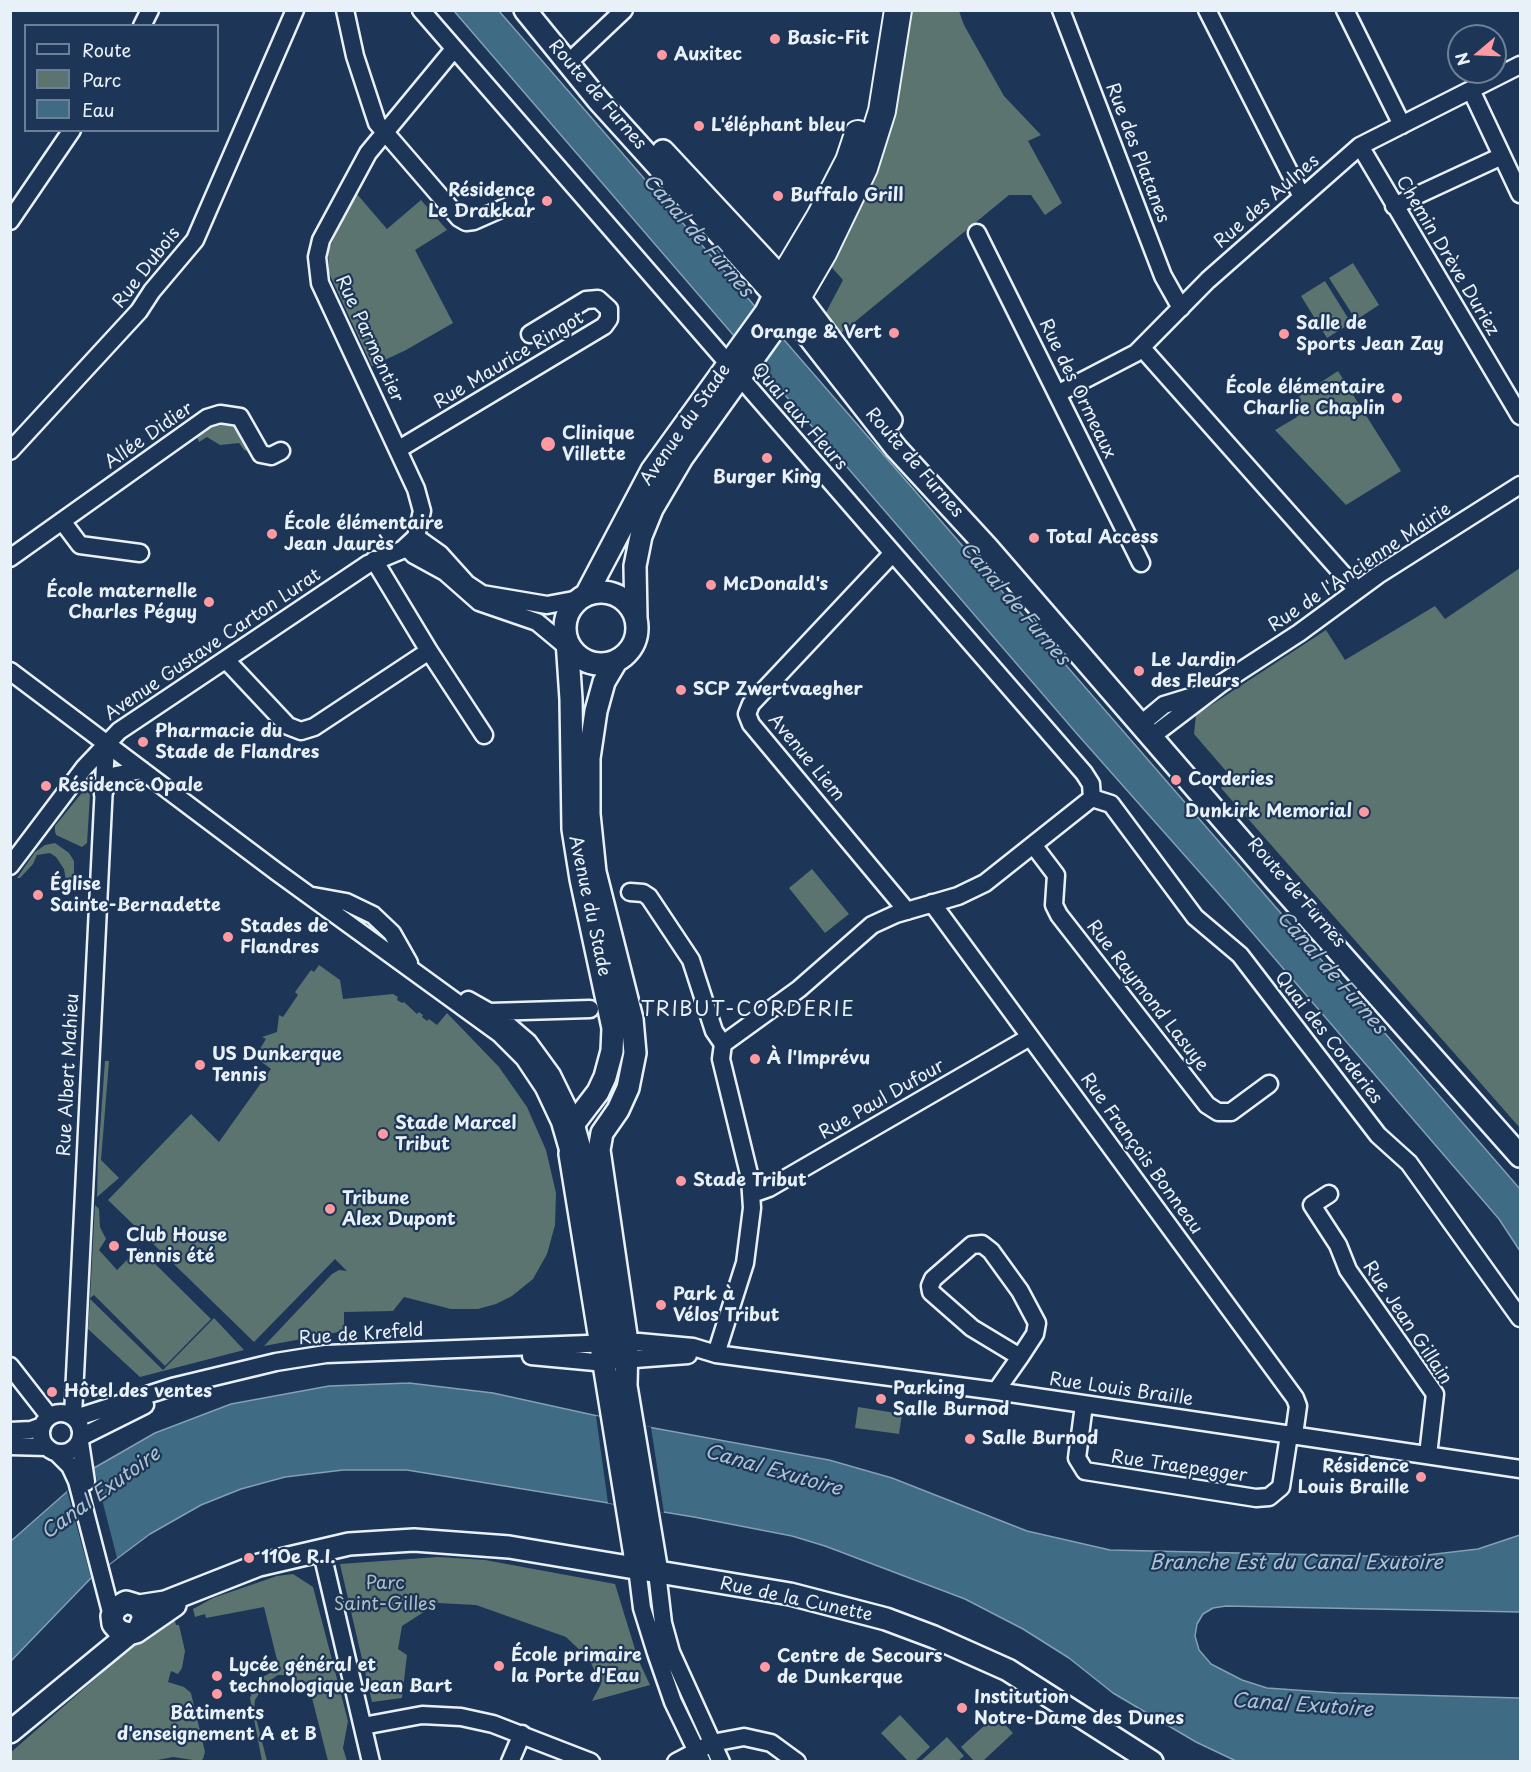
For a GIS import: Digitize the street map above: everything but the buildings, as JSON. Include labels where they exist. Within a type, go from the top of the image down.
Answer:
[{"type":"highway","points":[[782,301],[828,215],[849,161],[868,97],[881,10]]},
{"type":"highway","points":[[782,301],[823,253],[864,168],[882,111],[898,10]]},
{"type":"main road","name":"Route de Furnes","points":[[525,10],[572,59],[921,458],[1149,728],[1521,1156]]},
{"type":"main road","name":"Route de Furnes","points":[[536,10],[572,59]]},
{"type":"main road","points":[[739,365],[782,301]]},
{"type":"main road","name":"Avenue du Stade","points":[[582,597],[652,470],[739,365]]},
{"type":"main road","name":"Avenue du Stade","points":[[636,618],[635,566],[638,543],[647,518],[739,365]]},
{"type":"main road","points":[[600,591],[618,596],[629,605],[636,618],[637,631],[633,644],[617,660],[599,664],[571,648],[566,618],[582,597],[600,591]]},
{"type":"main road","name":"Avenue du Stade","points":[[571,648],[573,829],[581,879],[613,1028],[610,1060],[598,1092],[575,1122],[570,1137],[571,1160],[615,1352]]},
{"type":"main road","name":"Avenue du Stade","points":[[615,1352],[599,1140],[626,1094],[635,1053],[632,1019],[595,872],[589,814],[589,758],[596,711],[604,682],[617,660]]},
{"type":"main road","name":"Route de Furnes","points":[[1149,728],[1521,1144]]},
{"type":"main road","points":[[615,1352],[618,1390],[647,1570]]},
{"type":"main road","name":"Rue de la Cunette","points":[[191,1592],[243,1570],[321,1549],[381,1541],[431,1540],[509,1547],[647,1570],[811,1599],[922,1632],[1008,1670],[1152,1761]]},
{"type":"main road","points":[[123,1625],[117,1606],[165,1602],[191,1592]]},
{"type":"main road","points":[[10,1732],[75,1677],[123,1625],[191,1592]]},
{"type":"main road","points":[[123,1625],[144,1617],[134,1604]]},
{"type":"street","points":[[143,24],[150,10]]},
{"type":"street","name":"Rue Dubois","points":[[10,451],[67,387],[84,374],[195,240],[295,10]]},
{"type":"street","points":[[345,10],[370,104],[383,133],[463,221],[474,221],[517,202]]},
{"type":"street","name":"Quai aux Fleurs","points":[[421,10],[739,365],[893,553],[1084,773],[1092,784],[1092,798]]},
{"type":"street","points":[[572,59],[624,10]]},
{"type":"street","name":"Rue des Platanes","points":[[1061,10],[1163,276],[1181,308]]},
{"type":"street","points":[[1207,10],[1302,197]]},
{"type":"street","points":[[1345,10],[1402,125]]},
{"type":"street","name":"Rue Parmentier","points":[[412,542],[421,505],[399,449],[321,283],[317,264],[321,240],[368,153],[454,49]]},
{"type":"street","name":"Rue des Aulnes","points":[[1057,394],[1124,361],[1142,348],[1215,274],[1360,146],[1521,65]]},
{"type":"street","points":[[1471,90],[1521,194]]},
{"type":"street","points":[[10,221],[71,132]]},
{"type":"street","name":"Chemin Drève Duriez","points":[[1360,146],[1521,416]]},
{"type":"street","points":[[1394,206],[1502,156]]},
{"type":"street","name":"Rue des Ormeaux","points":[[977,233],[1142,563]]},
{"type":"street","name":"Rue Maurice Ringot","points":[[399,449],[604,326],[609,319],[609,309],[598,299],[586,300],[530,334]]},
{"type":"street","points":[[1142,348],[1357,590]]},
{"type":"street","name":"Allée Didier","points":[[10,558],[185,433],[213,416],[235,415],[243,420],[264,456],[281,451]]},
{"type":"street","name":"Rue de l'Ancienne Mairie","points":[[1149,728],[1286,642],[1393,564],[1521,485]]},
{"type":"street","points":[[62,521],[83,546],[140,553]]},
{"type":"street","points":[[412,542],[440,554],[467,584],[482,594],[547,605],[582,597]]},
{"type":"street","points":[[412,542],[414,555],[445,572],[478,602],[537,622],[571,648]]},
{"type":"street","name":"Avenue Gustave Carton Lurat","points":[[10,867],[84,768],[123,728],[374,560],[412,542]]},
{"type":"street","name":"Avenue Liem","points":[[893,553],[752,704],[747,714],[751,724],[907,911]]},
{"type":"street","points":[[374,560],[429,651],[484,735]]},
{"type":"street","points":[[225,660],[288,726],[301,731],[314,727],[429,651]]},
{"type":"street","points":[[10,672],[310,896],[430,980],[485,1015],[517,1050],[575,1122],[585,1157],[615,1352]]},
{"type":"street","name":"Rue Albert Mahieu","points":[[60,1418],[74,1382],[106,744]]},
{"type":"street","points":[[103,795],[109,781],[116,775],[142,770]]},
{"type":"street","points":[[723,1044],[799,989],[872,925],[986,883],[1092,798]]},
{"type":"street","name":"Quai des Corderies","points":[[1092,798],[1111,804],[1195,918],[1240,955],[1378,1135],[1409,1163],[1521,1318]]},
{"type":"street","name":"Rue Raymond Lasuye","points":[[1034,846],[1056,875],[1054,905],[1059,915],[1208,1105],[1218,1112],[1231,1112],[1269,1084]]},
{"type":"street","points":[[630,892],[643,892],[649,897],[691,960],[714,1031],[723,1044],[721,1059],[752,1194],[752,1225],[745,1263],[716,1354]]},
{"type":"street","name":"Rue François Bonneau","points":[[932,903],[1296,1398],[1298,1406],[1292,1435]]},
{"type":"street","points":[[485,1015],[590,1009]]},
{"type":"street","name":"Rue Paul Dufour","points":[[752,1194],[769,1188],[1030,1037]]},
{"type":"street","points":[[556,1097],[579,1101],[598,1092]]},
{"type":"street","points":[[556,1097],[571,1160]]},
{"type":"street","points":[[575,1122],[591,1126],[606,1125]]},
{"type":"street","name":"Rue Jean Gillain","points":[[1329,1194],[1312,1205],[1336,1240],[1348,1270],[1435,1394],[1428,1455]]},
{"type":"street","points":[[991,1391],[1016,1354],[1035,1334],[1035,1319],[1012,1280],[991,1251],[982,1244],[975,1244],[933,1279],[930,1286],[931,1293],[972,1328],[1016,1354]]},
{"type":"street","name":"Rue de Krefeld","points":[[10,1431],[31,1430],[60,1418],[276,1362],[326,1354],[478,1350],[615,1352]]},
{"type":"street","name":"Rue Louis Braille","points":[[615,1352],[716,1354],[991,1391],[1521,1469]]},
{"type":"street","name":"Rue Albert Mahieu","points":[[60,1418],[66,1402],[74,1358]]},
{"type":"street","points":[[10,1366],[60,1418],[81,1428],[77,1468],[123,1625]]},
{"type":"street","name":"Rue de Krefeld","points":[[80,1439],[138,1408],[214,1378]]},
{"type":"street","name":"Rue de Krefeld","points":[[74,1382],[81,1395],[90,1402],[102,1405],[120,1403]]},
{"type":"street","name":"Rue Traepegger","points":[[1084,1405],[1077,1458],[1085,1471],[1233,1494],[1265,1498],[1278,1491],[1282,1483],[1292,1435]]},
{"type":"street","points":[[60,1418],[42,1438],[52,1450],[77,1468]]},
{"type":"street","points":[[10,1446],[70,1451],[80,1439]]},
{"type":"street","points":[[321,1549],[371,1761]]},
{"type":"street","points":[[647,1570],[665,1633],[695,1709],[721,1761]]},
{"type":"street","points":[[647,1570],[642,1608],[673,1702],[699,1756]]},
{"type":"street","points":[[110,1585],[134,1604]]},
{"type":"street","points":[[363,1726],[422,1715],[443,1715],[484,1722],[591,1761]]},
{"type":"street","points":[[510,1761],[522,1734]]},
{"type":"street","points":[[676,1761],[699,1756],[712,1743],[735,1737],[757,1738],[775,1745],[797,1761]]},
{"type":"green space","points":[[908,11],[959,11],[964,25],[1004,96],[1041,135],[1028,141],[1062,203],[1045,215],[1031,195],[1009,195],[840,334],[823,318],[843,280],[827,262]]},
{"type":"green space","points":[[356,193],[387,229],[421,200],[447,230],[415,250],[453,323],[406,350],[372,366],[329,273],[328,251]]},
{"type":"green space","points":[[1353,263],[1379,305],[1356,320],[1329,278]]},
{"type":"green space","points":[[1325,281],[1351,323],[1327,338],[1301,296]]},
{"type":"green space","points":[[1338,371],[1401,471],[1346,505],[1275,430],[1297,417],[1289,403]]},
{"type":"green space","points":[[222,421],[238,424],[250,447],[245,451],[239,443],[220,445],[207,437],[199,442],[196,434],[202,428]]},
{"type":"green space","points":[[1520,568],[1520,1128],[1221,788],[1232,778],[1194,734],[1196,715],[1326,630],[1345,660],[1435,606],[1445,619]]},
{"type":"green space","points":[[85,789],[90,795],[87,843],[82,847],[56,835],[55,826]]},
{"type":"green space","points":[[55,843],[69,853],[74,861],[74,882],[66,896],[64,869],[56,857],[50,853],[37,855],[33,864],[20,878],[17,878],[35,852],[45,845]]},
{"type":"green space","points":[[812,869],[849,914],[825,933],[789,888]]},
{"type":"green space","name":"Stade Marcel Tribut","points":[[319,965],[340,980],[343,999],[393,994],[398,997],[397,1000],[404,1002],[417,1014],[419,1012],[423,1015],[422,1017],[427,1021],[429,1019],[437,1025],[447,1013],[499,1067],[527,1107],[546,1150],[556,1193],[555,1225],[547,1254],[533,1279],[512,1296],[496,1304],[478,1309],[451,1309],[404,1297],[393,1311],[344,1312],[344,1331],[264,1346],[332,1274],[339,1270],[347,1271],[335,1259],[254,1342],[108,1200],[191,1114],[219,1142],[271,1069],[255,1057],[266,1039],[262,1037],[277,1032],[279,1015],[283,1017],[298,995],[295,992],[311,970],[314,972]]},
{"type":"green space","points":[[105,1061],[109,1061],[101,1160],[119,1178],[97,1197],[98,1158]]},
{"type":"green space","points":[[95,1205],[99,1209],[100,1227],[106,1239],[99,1250],[117,1270],[139,1248],[211,1319],[165,1366],[94,1295],[90,1298]]},
{"type":"green space","points":[[90,1299],[163,1370],[214,1318],[244,1350],[140,1377],[88,1329]]},
{"type":"green space","points":[[858,1407],[902,1414],[899,1434],[855,1428]]},
{"type":"green space","name":"Parc Saint-Gilles","points":[[438,1557],[485,1560],[615,1584],[638,1659],[650,1685],[592,1701],[601,1684],[589,1659],[566,1637],[476,1605],[438,1603],[402,1626],[398,1649],[407,1655],[402,1698],[372,1702],[340,1564]]},
{"type":"green space","points":[[293,1574],[313,1587],[348,1721],[343,1748],[347,1761],[328,1761],[310,1690],[303,1683],[286,1675],[278,1675],[266,1683],[255,1700],[254,1710],[267,1761],[262,1761],[250,1698],[261,1678],[279,1668],[264,1607],[206,1618],[205,1614],[195,1617],[193,1609],[213,1598],[277,1576]]},
{"type":"green space","points":[[175,1621],[176,1625],[179,1625],[185,1651],[182,1668],[178,1674],[171,1671],[168,1682],[184,1687],[191,1693],[205,1752],[203,1759],[200,1761],[173,1757],[147,1762],[11,1762],[10,1753],[133,1646],[164,1624]]},
{"type":"green space","points":[[900,1715],[930,1747],[915,1761],[908,1761],[881,1733]]},
{"type":"green space","points":[[996,1715],[1013,1733],[983,1761],[974,1761],[961,1747]]},
{"type":"green space","points":[[947,1737],[964,1756],[958,1761],[921,1761]]},
{"type":"water","name":"Canal de Furnes","points":[[454,11],[499,11],[1520,1189],[1520,1251],[1499,1219]]},
{"type":"water","points":[[409,1383],[493,1393],[648,1427],[829,1460],[892,1478],[1027,1531],[1110,1550],[1410,1557],[1478,1549],[1520,1535],[1520,1612],[1226,1606],[1213,1608],[1203,1614],[1197,1624],[1195,1636],[1199,1650],[1211,1664],[1242,1680],[1267,1688],[1337,1693],[1520,1698],[1520,1761],[1236,1761],[1196,1742],[1113,1693],[1069,1658],[1023,1629],[965,1599],[825,1546],[792,1536],[694,1517],[407,1470],[343,1470],[285,1477],[241,1489],[201,1505],[150,1534],[91,1578],[11,1661],[11,1541],[94,1468],[155,1433],[231,1404],[329,1386]]},
{"type":"pier","points":[[596,1416],[651,1427],[664,1513],[608,1503]]},
{"type":"pier","points":[[94,1468],[117,1558],[91,1578],[67,1491]]},
{"type":"place","name":"Basic-Fit","points":[[775,39]]},
{"type":"place","name":"Auxitec","points":[[662,55]]},
{"type":"place","name":"L'éléphant bleu","points":[[699,126]]},
{"type":"place","name":"Buffalo Grill","points":[[778,196]]},
{"type":"place","name":"Résidence Le Drakkar","points":[[547,201]]},
{"type":"place","name":"Orange & Vert","points":[[894,333]]},
{"type":"place","name":"Salle de Sports Jean Zay","points":[[1284,334]]},
{"type":"place","name":"École élémentaire Charlie Chaplin","points":[[1397,398]]},
{"type":"place","name":"Clinique Villette","points":[[548,444]]},
{"type":"place","name":"Burger King","points":[[767,458]]},
{"type":"place","name":"École élémentaire Jean Jaurès","points":[[272,534]]},
{"type":"place","name":"Total Access","points":[[1034,538]]},
{"type":"place","name":"McDonald's","points":[[711,585]]},
{"type":"place","name":"École maternelle Charles Péguy","points":[[209,602]]},
{"type":"place","name":"Le Jardin des Fleurs","points":[[1139,671]]},
{"type":"place","name":"SCP Zwertvaegher","points":[[681,690]]},
{"type":"place","name":"Pharmacie du Stade de Flandres","points":[[143,742]]},
{"type":"place","name":"Corderies","points":[[1176,780]]},
{"type":"place","name":"Résidence Opale","points":[[46,786]]},
{"type":"place","name":"Dunkirk Memorial","points":[[1364,812]]},
{"type":"place","name":"Église Sainte-Bernadette","points":[[38,895]]},
{"type":"place","name":"Stades de Flandres","points":[[228,937]]},
{"type":"place","name":"À l'Imprévu","points":[[755,1059]]},
{"type":"place","name":"US Dunkerque Tennis","points":[[200,1065]]},
{"type":"place","name":"Stade Marcel Tribut","points":[[383,1134]]},
{"type":"place","name":"Stade Tribut","points":[[681,1181]]},
{"type":"place","name":"Tribune Alex Dupont","points":[[330,1209]]},
{"type":"place","name":"Club House Tennis été","points":[[114,1246]]},
{"type":"place","name":"Park à Vélos Tribut","points":[[661,1305]]},
{"type":"place","name":"Hôtel des ventes","points":[[52,1392]]},
{"type":"place","name":"Parking Salle Burnod","points":[[881,1399]]},
{"type":"place","name":"Salle Burnod","points":[[970,1439]]},
{"type":"place","name":"Résidence Louis Braille","points":[[1421,1477]]},
{"type":"place","name":"110e R.I.","points":[[249,1558]]},
{"type":"place","name":"École primaire la Porte d'Eau","points":[[499,1666]]},
{"type":"place","name":"Centre de Secours de Dunkerque","points":[[765,1667]]},
{"type":"place","name":"Lycée général et technologique Jean Bart","points":[[217,1676]]},
{"type":"place","name":"Bâtiments d'enseignement A et B","points":[[217,1694]]},
{"type":"place","name":"Institution Notre-Dame des Dunes","points":[[962,1708]]},
{"type":"district","name":"TRIBUT-CORDERIE","points":[[748,1010]]},
{"type":"water label","name":"Canal Exutoire","points":[[773,1471]]},
{"type":"water label","name":"Canal Exutoire","points":[[101,1494]]},
{"type":"water label","name":"Branche Est du Canal Exutoire","points":[[1296,1563]]},
{"type":"water label","name":"Canal Exutoire","points":[[1302,1706]]}]
